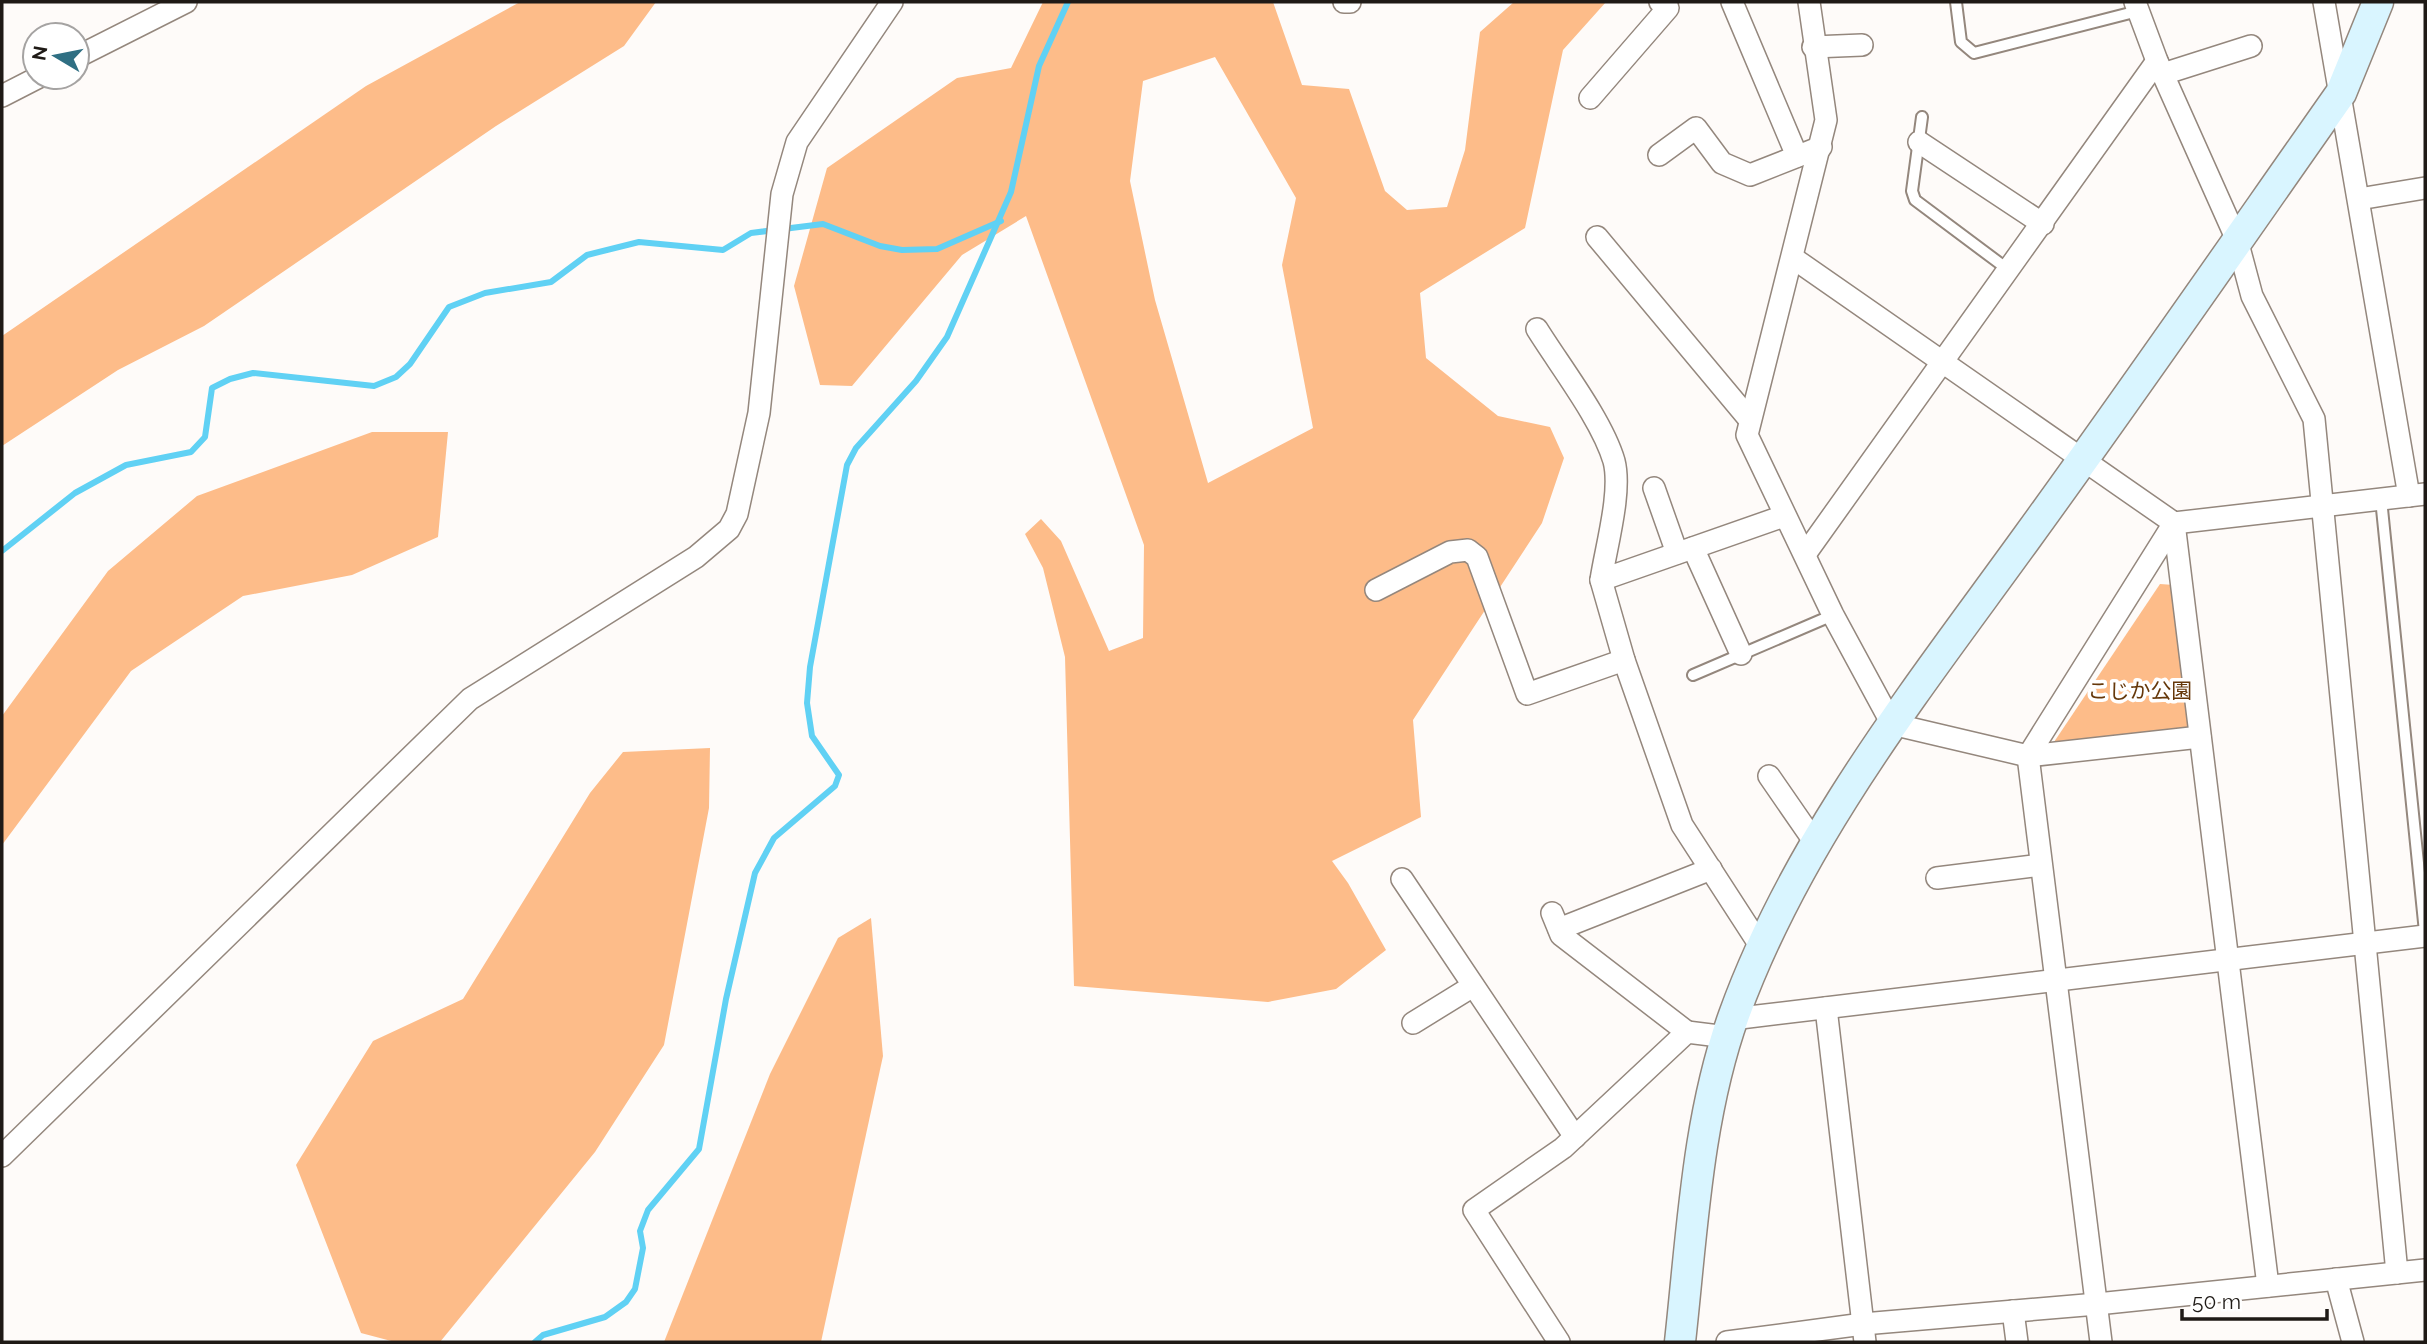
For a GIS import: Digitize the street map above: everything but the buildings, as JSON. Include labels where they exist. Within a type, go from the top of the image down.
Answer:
[{"type":"street","points":[[91,50],[186,2]]},
{"type":"street","points":[[2,1156],[470,699],[696,557],[729,529],[737,514],[759,413],[782,194],[797,142],[892,2]]},
{"type":"street","points":[[1344,2],[1350,2]]},
{"type":"street","points":[[1590,98],[1668,8],[1660,2]]},
{"type":"street","points":[[1732,2],[1797,156]]},
{"type":"street","points":[[1808,2],[1826,120],[1747,435],[1784,516],[1806,553],[1833,615],[1892,723],[2028,756],[2200,737]]},
{"type":"street","points":[[1793,258],[2174,523],[2417,495],[2359,199],[2324,2]]},
{"type":"street","points":[[1680,1342],[1703,1150],[1730,1028],[1761,947],[1816,844],[1892,723],[2083,460],[2341,93],[2378,2]]},
{"type":"street","points":[[2136,6],[2160,67],[2237,240],[2252,296],[2314,419],[2397,1273]]},
{"type":"street","points":[[1813,47],[1863,45]]},
{"type":"street","points":[[1806,553],[2043,224],[2160,67],[2251,46]]},
{"type":"street","points":[[2,96],[21,86]]},
{"type":"street","points":[[1659,155],[1696,128],[1722,163],[1750,175],[1821,147]]},
{"type":"street","points":[[1919,142],[2043,224]]},
{"type":"street","points":[[2359,199],[2425,188]]},
{"type":"street","points":[[1597,237],[1749,419]]},
{"type":"street","points":[[1537,329],[1601,432],[1614,462],[1615,489],[1601,580],[1625,660],[1682,825],[1761,947]]},
{"type":"street","points":[[1654,488],[1741,654]]},
{"type":"street","points":[[1601,580],[1784,516]]},
{"type":"street","points":[[2174,523],[2268,1286]]},
{"type":"street","points":[[2101,1342],[2028,756],[2174,523]]},
{"type":"street","points":[[1376,590],[1450,552],[1468,550],[1477,557],[1527,694],[1625,660]]},
{"type":"street","points":[[1769,776],[1816,844]]},
{"type":"street","points":[[1937,878],[2041,865]]},
{"type":"street","points":[[1687,1032],[1561,935],[1555,921],[1711,869]]},
{"type":"street","points":[[1402,880],[1575,1137]]},
{"type":"street","points":[[1559,1342],[1474,1210],[1575,1137],[1687,1032],[1730,1028],[1826,1008],[2364,944],[2425,934]]},
{"type":"street","points":[[1413,1023],[1473,986]]},
{"type":"street","points":[[1826,1008],[1864,1333]]},
{"type":"street","points":[[1727,1342],[1864,1333],[2013,1311],[2425,1270]]},
{"type":"street","points":[[2336,1279],[2354,1342]]},
{"type":"street","points":[[2013,1311],[2017,1342]]},
{"type":"lane","points":[[1956,2],[1961,42],[1974,53],[2136,6]]},
{"type":"lane","points":[[1922,117],[1912,191],[1915,201],[2010,271]]},
{"type":"lane","points":[[2381,499],[2425,934]]},
{"type":"lane","points":[[1693,675],[1833,615]]},
{"type":"green space","points":[[520,2],[656,2],[624,46],[496,126],[204,326],[118,370],[2,446],[2,336],[366,86]]},
{"type":"green space","points":[[1043,2],[1273,2],[1302,85],[1349,89],[1385,191],[1407,210],[1447,207],[1465,150],[1480,32],[1514,2],[1606,2],[1563,50],[1525,228],[1420,293],[1426,358],[1498,416],[1550,427],[1564,458],[1542,523],[1413,720],[1421,817],[1332,861],[1348,883],[1386,950],[1336,989],[1268,1002],[1074,986],[1065,657],[1043,568],[1025,534],[1041,519],[1061,541],[1109,651],[1143,638],[1144,545],[1026,216],[962,255],[852,386],[820,385],[794,286],[827,168],[957,78],[1011,68]],"holes":[[[1215,57],[1296,198],[1282,265],[1313,428],[1208,483],[1155,300],[1130,181],[1143,81]]]},
{"type":"green space","points":[[372,432],[448,432],[438,537],[352,575],[243,596],[131,671],[2,845],[2,716],[108,571],[197,496]]},
{"type":"green space","name":"こじか公園","points":[[2160,584],[2174,585],[2188,731],[2054,742]]},
{"type":"green space","points":[[710,748],[709,808],[664,1045],[595,1152],[440,1342],[395,1342],[361,1333],[296,1165],[373,1041],[463,999],[590,793],[623,752]]},
{"type":"green space","points":[[871,918],[883,1056],[821,1342],[664,1342],[770,1074],[838,938]]},
{"type":"waterway","points":[[535,1342],[543,1335],[605,1317],[626,1302],[635,1289],[643,1248],[640,1231],[648,1210],[699,1149],[726,999],[755,873],[774,838],[835,786],[839,775],[812,736],[807,703],[810,667],[847,465],[856,448],[916,381],[947,337],[1011,192],[1039,66],[1068,2]]},
{"type":"waterway","points":[[2,551],[75,493],[126,465],[191,452],[205,437],[212,388],[230,379],[253,373],[374,386],[396,377],[410,364],[449,307],[485,293],[551,282],[587,255],[639,242],[723,250],[751,233],[823,224],[880,246],[902,250],[937,249],[1001,221]]}]
